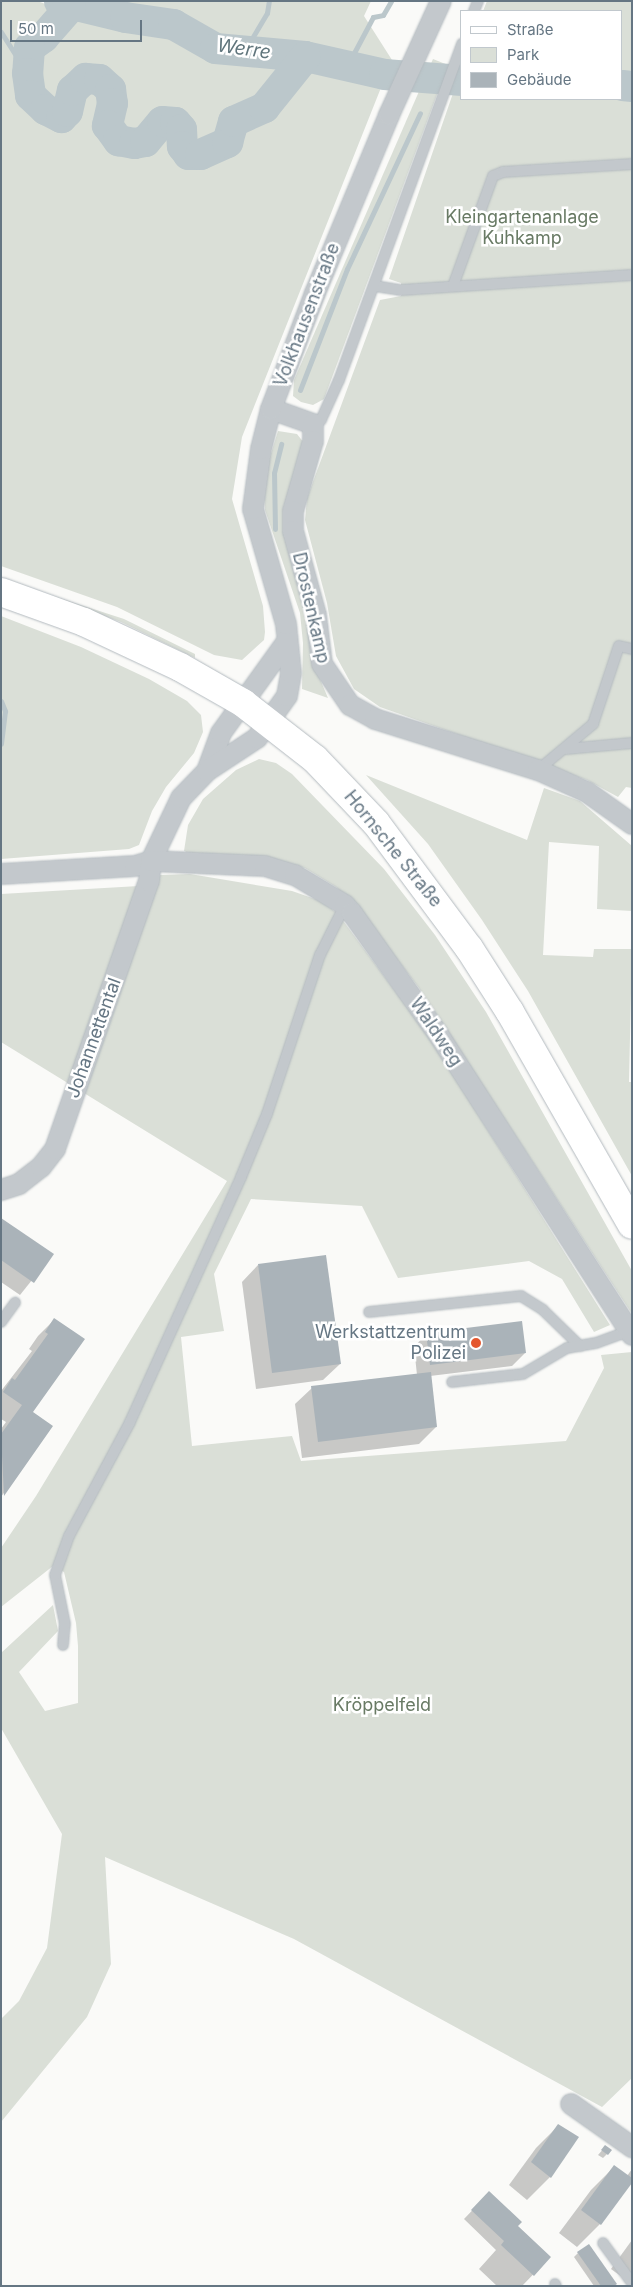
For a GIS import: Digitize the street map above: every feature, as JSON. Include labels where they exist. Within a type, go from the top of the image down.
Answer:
[{"type":"main road","name":"Hornsche Straße","points":[[1,592],[116,636],[180,667],[243,703],[271,722],[314,759],[376,823],[443,910],[510,1012],[632,1225]]},
{"type":"street","name":"Volkhausenstraße","points":[[207,771],[257,738],[271,722],[287,696],[291,673],[286,643],[286,624],[253,509],[254,477],[270,409],[389,115],[441,1]]},
{"type":"street","points":[[270,409],[313,424]]},
{"type":"street","name":"Drostenkamp","points":[[313,424],[313,441],[292,510],[293,530],[316,615],[322,664],[350,705],[375,719],[538,770],[587,792],[632,824]]},
{"type":"street","points":[[207,771],[221,733],[286,643]]},
{"type":"street","name":"Johannettental","points":[[1,1190],[18,1184],[41,1167],[55,1149],[149,881],[151,861],[177,803],[207,771]]},
{"type":"street","name":"Waldweg","points":[[1,874],[135,866],[151,861],[265,866],[294,875],[345,904],[438,1034],[630,1333]]},
{"type":"street","points":[[571,2104],[632,2147]]},
{"type":"lane","points":[[313,424],[321,420],[327,409],[375,286],[460,49]]},
{"type":"lane","points":[[453,286],[492,176],[504,172],[632,164]]},
{"type":"lane","points":[[375,286],[401,290],[632,275]]},
{"type":"lane","points":[[538,770],[566,749],[593,724],[619,646],[632,649]]},
{"type":"lane","points":[[566,749],[632,743]]},
{"type":"lane","points":[[63,1645],[65,1624],[55,1575],[69,1536],[130,1422],[241,1177],[266,1114],[320,955],[345,904]]},
{"type":"lane","points":[[369,1312],[522,1296],[543,1310],[580,1346]]},
{"type":"lane","points":[[1,1322],[15,1303]]},
{"type":"lane","points":[[452,1382],[523,1374],[567,1348],[596,1343],[630,1333]]},
{"type":"lane","points":[[603,2243],[632,2283]]},
{"type":"green space","points":[[1,1],[37,1],[100,23],[125,14],[88,1],[371,1],[364,16],[392,60],[242,437],[232,499],[263,606],[265,632],[264,640],[242,660],[214,655],[117,607],[1,566]]},
{"type":"green space","name":"Kleingartenanlage Kuhkamp","points":[[487,1],[632,1],[632,788],[626,787],[618,797],[587,780],[380,707],[354,689],[336,656],[327,603],[305,520],[307,498],[380,300],[401,296],[401,283],[389,279],[460,73],[460,100],[623,100],[623,10],[483,10]]},
{"type":"green space","points":[[433,59],[448,65],[324,399],[313,405],[301,402],[293,396],[294,380]]},
{"type":"green space","points":[[278,431],[297,434],[304,443],[284,506],[283,524],[306,608],[314,665],[328,698],[302,689],[303,643],[300,613],[265,510],[263,479]]},
{"type":"green space","points":[[1,579],[124,619],[195,654],[195,658],[121,622]]},
{"type":"green space","points":[[1,616],[81,647],[149,679],[187,701],[201,715],[203,732],[194,753],[166,787],[152,811],[139,845],[129,849],[1,859]]},
{"type":"green space","points":[[259,759],[276,763],[292,774],[384,869],[435,935],[486,1012],[632,1271],[632,1314],[419,988],[356,906],[336,887],[305,868],[268,859],[194,855],[184,851],[188,825],[203,799],[236,770]]},
{"type":"green space","points":[[366,775],[527,840],[544,788],[580,801],[632,846],[632,911],[597,909],[599,846],[549,842],[543,955],[593,957],[594,949],[632,949],[629,1082],[632,1082],[632,1176],[528,991],[482,920],[428,844]]},
{"type":"green space","name":"Kröppelfeld","points":[[190,874],[292,891],[321,901],[338,914],[430,1038],[610,1325],[594,1332],[562,1279],[529,1261],[398,1278],[362,1206],[251,1199],[214,1274],[224,1331],[181,1337],[192,1446],[292,1436],[301,1461],[566,1441],[604,1368],[601,1355],[632,1352],[632,2078],[602,2107],[294,1939],[105,1857],[111,1964],[87,2017],[1,2122],[1,2019],[19,2001],[47,1948],[62,1834],[1,1728],[1,1653],[53,1605],[58,1631],[19,1672],[45,1711],[78,1703],[78,1646],[76,1623],[64,1572],[53,1566],[1,1607],[1,1548],[36,1496],[227,1181],[1,1042],[1,894],[156,885],[160,875]]},
{"type":"building","points":[[1,1218],[54,1254],[34,1283],[1,1260]]},
{"type":"building","points":[[326,1255],[341,1364],[272,1373],[258,1264]]},
{"type":"building","points":[[54,1318],[85,1339],[33,1412],[53,1426],[4,1496],[1,1434],[22,1405],[3,1392],[12,1378],[15,1380],[48,1334],[45,1332]]},
{"type":"building","name":"Werkstattzentrum Polizei","points":[[522,1321],[526,1353],[430,1365],[426,1333]]},
{"type":"building","points":[[431,1372],[437,1427],[318,1442],[311,1386]]},
{"type":"building","points":[[558,2124],[579,2137],[551,2178],[531,2162]]},
{"type":"building","points":[[605,2145],[612,2150],[608,2155],[601,2150]]},
{"type":"building","points":[[614,2165],[632,2178],[632,2183],[601,2225],[581,2210]]},
{"type":"building","points":[[489,2191],[522,2222],[518,2226],[551,2257],[534,2276],[501,2245],[504,2241],[471,2210]]},
{"type":"building","points":[[589,2244],[617,2284],[614,2286],[601,2286],[577,2252]]},
{"type":"waterway","name":"Werre","points":[[59,1],[125,17],[173,24],[215,48],[305,56],[384,74],[460,80]]},
{"type":"waterway","points":[[245,50],[267,13],[269,1]]},
{"type":"waterway","points":[[347,66],[373,17],[383,15],[391,1]]},
{"type":"waterway","name":"Werre","points":[[70,6],[43,37],[29,47],[27,73],[30,95],[45,109],[61,117],[67,111],[72,90],[85,78],[99,79],[110,89],[112,103],[107,125],[118,140],[134,143],[145,141],[162,121],[175,122],[181,129],[182,146],[188,154],[200,154],[227,142],[233,121],[264,107],[305,56]]},
{"type":"waterway","points":[[1,32],[27,73]]},
{"type":"waterway","name":"Werre","points":[[623,85],[632,86]]},
{"type":"waterway","points":[[300,390],[347,269],[420,113]]},
{"type":"waterway","points":[[275,529],[274,473],[281,444]]},
{"type":"waterway","points":[[1,701],[5,711],[1,744]]},
{"type":"place","name":"Werkstattzentrum Polizei","points":[[476,1343]]}]
